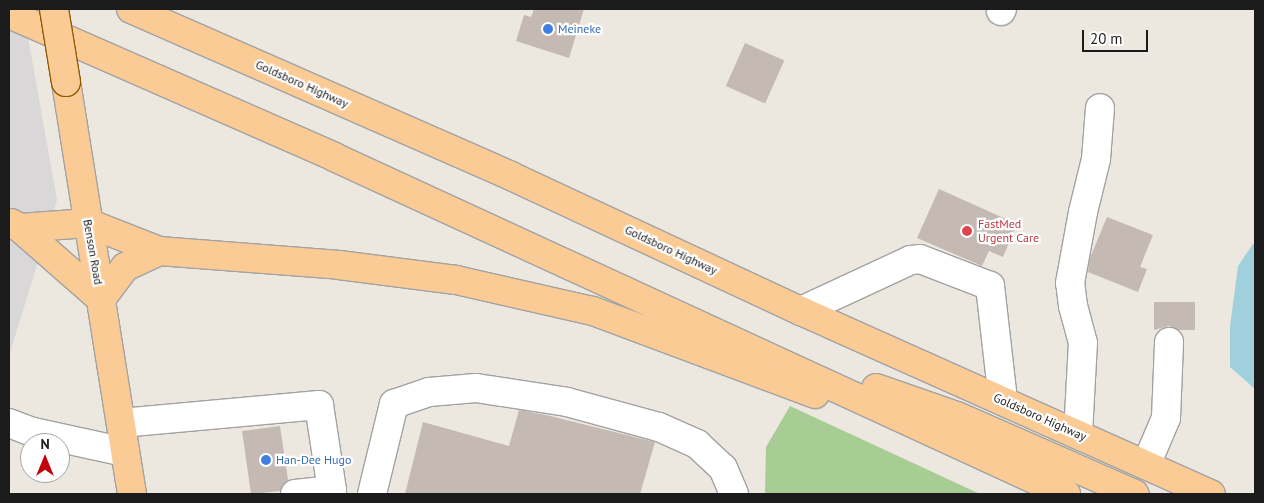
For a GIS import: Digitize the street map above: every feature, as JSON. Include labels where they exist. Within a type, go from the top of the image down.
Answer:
[{"type":"main road","name":"Benson Road","points":[[54,9],[132,494]]},
{"type":"main road","name":"Goldsboro Highway","points":[[131,9],[510,176],[801,311],[1210,494]]},
{"type":"main road","points":[[9,14],[334,157],[1066,494]]},
{"type":"main road","points":[[14,225],[88,223],[159,251],[339,265],[456,280],[593,311],[805,392],[900,416]]},
{"type":"main road","points":[[14,225],[101,299],[125,267],[159,251]]},
{"type":"main road","points":[[748,347],[957,416],[1135,494]]},
{"type":"street","points":[[1078,434],[1083,342],[1073,306],[1070,283],[1096,159],[1100,108]]},
{"type":"street","points":[[801,311],[911,260],[920,259],[990,286],[1003,400]]},
{"type":"street","points":[[1146,465],[1166,418],[1169,342]]},
{"type":"street","points":[[372,494],[394,404],[429,392],[476,388],[567,402],[659,428],[697,444],[723,468],[734,494]]},
{"type":"street","points":[[121,423],[319,405],[332,490],[294,494]]},
{"type":"street","points":[[9,423],[33,432],[125,452]]},
{"type":"shaded area","points":[[9,9],[23,9],[57,200],[9,356]]},
{"type":"green space","points":[[790,406],[980,494],[765,494],[766,447]]},
{"type":"water","points":[[1253,244],[1255,244],[1255,389],[1230,367],[1230,327],[1238,266]]},
{"type":"building","name":"Meineke","points":[[534,9],[584,9],[569,58],[516,41],[524,15],[531,17]]},
{"type":"building","points":[[745,43],[784,60],[765,103],[726,86]]},
{"type":"building","name":"FastMed Urgent Care","points":[[939,189],[1017,224],[1003,257],[989,251],[982,266],[917,238]]},
{"type":"building","points":[[1107,217],[1153,235],[1140,267],[1147,269],[1138,292],[1088,272],[1090,258]]},
{"type":"building","points":[[1154,302],[1195,302],[1195,330],[1179,330],[1169,326],[1154,330]]},
{"type":"building","points":[[519,410],[655,442],[640,494],[405,494],[423,422],[509,446]]},
{"type":"building","name":"Han-Dee Hugo","points":[[280,426],[288,480],[280,491],[251,494],[242,431]]},
{"type":"place","name":"Meineke","points":[[548,29]]},
{"type":"place","name":"FastMed Urgent Care","points":[[967,231]]},
{"type":"place","name":"Han-Dee Hugo","points":[[266,460]]}]
